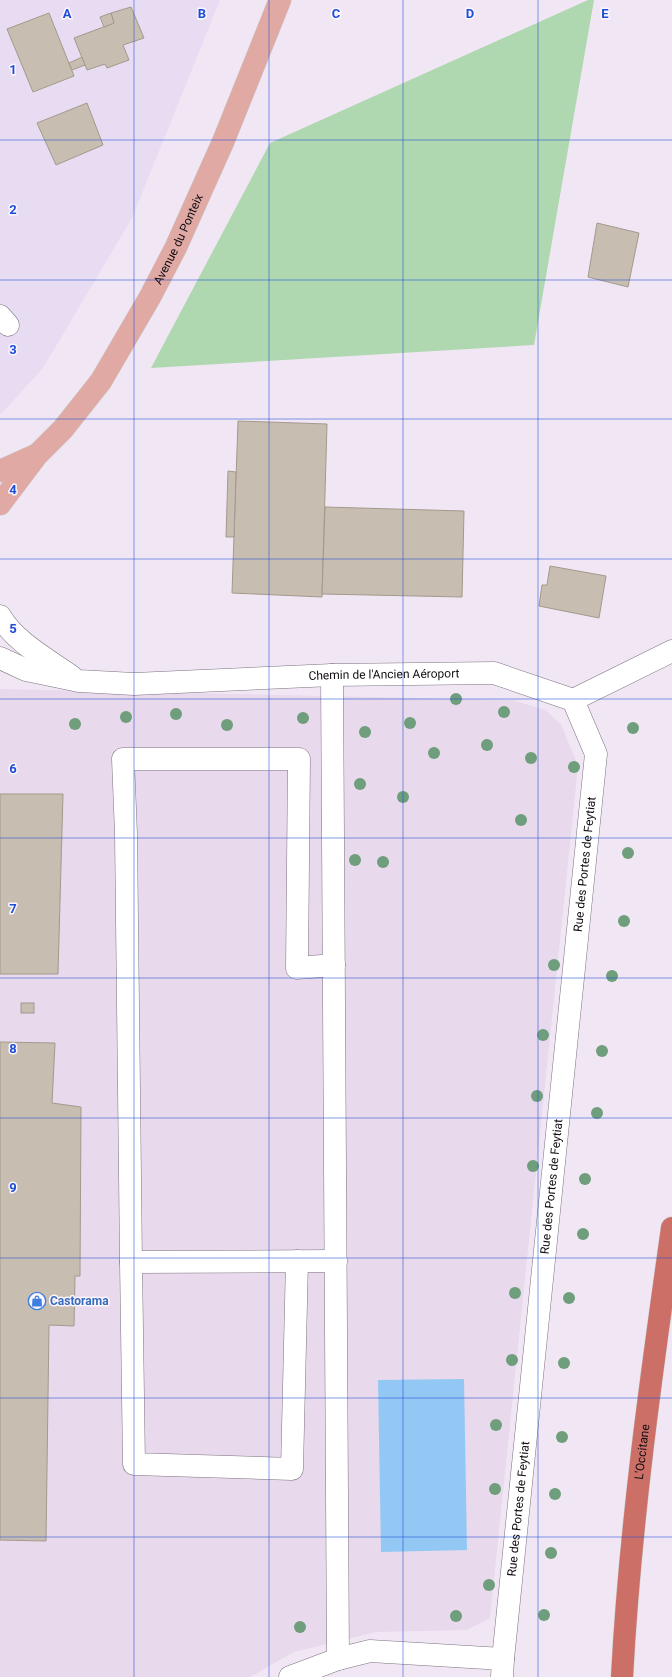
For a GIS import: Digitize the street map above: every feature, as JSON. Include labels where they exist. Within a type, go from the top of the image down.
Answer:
[{"type":"highway","name":"L'Occitane","points":[[622,1677],[634,1523],[648,1402],[672,1228]]},
{"type":"main road","name":"Avenue du Ponteix","points":[[0,504],[37,455],[63,429],[101,381],[150,298],[176,247],[223,142],[280,0]]},
{"type":"main road","name":"Avenue du Ponteix","points":[[0,471],[37,455]]},
{"type":"street","points":[[0,616],[5,625],[33,650],[79,681]]},
{"type":"street","points":[[573,700],[672,651]]},
{"type":"street","name":"Chemin de l'Ancien Aéroport","points":[[0,658],[26,670],[79,681],[134,684],[332,675],[494,673],[573,700]]},
{"type":"street","points":[[332,675],[338,1659]]},
{"type":"street","name":"Rue des Portes de Feytiat","points":[[503,1668],[596,754],[573,700]]},
{"type":"street","points":[[297,1261],[292,1469],[134,1464],[126,834],[123,759],[299,759],[297,968],[334,966]]},
{"type":"street","points":[[131,1262],[336,1261]]},
{"type":"street","points":[[290,1677],[338,1659],[370,1651],[503,1668]]},
{"type":"shaded area","points":[[0,0],[220,0],[132,218],[43,368],[0,415]]},
{"type":"shaded area","points":[[0,689],[513,700],[545,710],[561,724],[578,766],[490,1618],[467,1630],[376,1632],[294,1652],[250,1677],[0,1677]]},
{"type":"green space","points":[[588,0],[594,0],[534,345],[151,368],[270,143]]},
{"type":"water","points":[[464,1379],[467,1550],[381,1552],[378,1380]]},
{"type":"building","points":[[131,7],[144,38],[123,45],[129,60],[107,68],[105,64],[87,70],[74,38],[114,23],[111,13]]},
{"type":"building","points":[[49,13],[74,76],[33,92],[7,29]]},
{"type":"building","points":[[111,13],[114,23],[104,27],[100,17]]},
{"type":"building","points":[[82,57],[85,65],[72,70],[69,63]]},
{"type":"building","points":[[87,103],[103,145],[56,165],[37,123]]},
{"type":"building","points":[[597,223],[639,233],[628,287],[588,277]]},
{"type":"building","points":[[238,421],[327,424],[322,597],[232,593]]},
{"type":"building","points":[[228,471],[236,472],[234,537],[226,537]]},
{"type":"building","points":[[325,507],[464,511],[462,597],[322,594]]},
{"type":"building","points":[[550,566],[606,576],[599,618],[539,606],[542,585],[547,585]]},
{"type":"building","points":[[0,794],[63,794],[58,974],[0,974]]},
{"type":"building","points":[[21,1003],[34,1003],[34,1013],[21,1013]]},
{"type":"building","name":"Castorama","points":[[0,1042],[55,1043],[52,1103],[81,1107],[80,1276],[75,1276],[74,1326],[49,1325],[46,1541],[0,1540]]},
{"type":"place","name":"Castorama","points":[[37,1301]]}]
